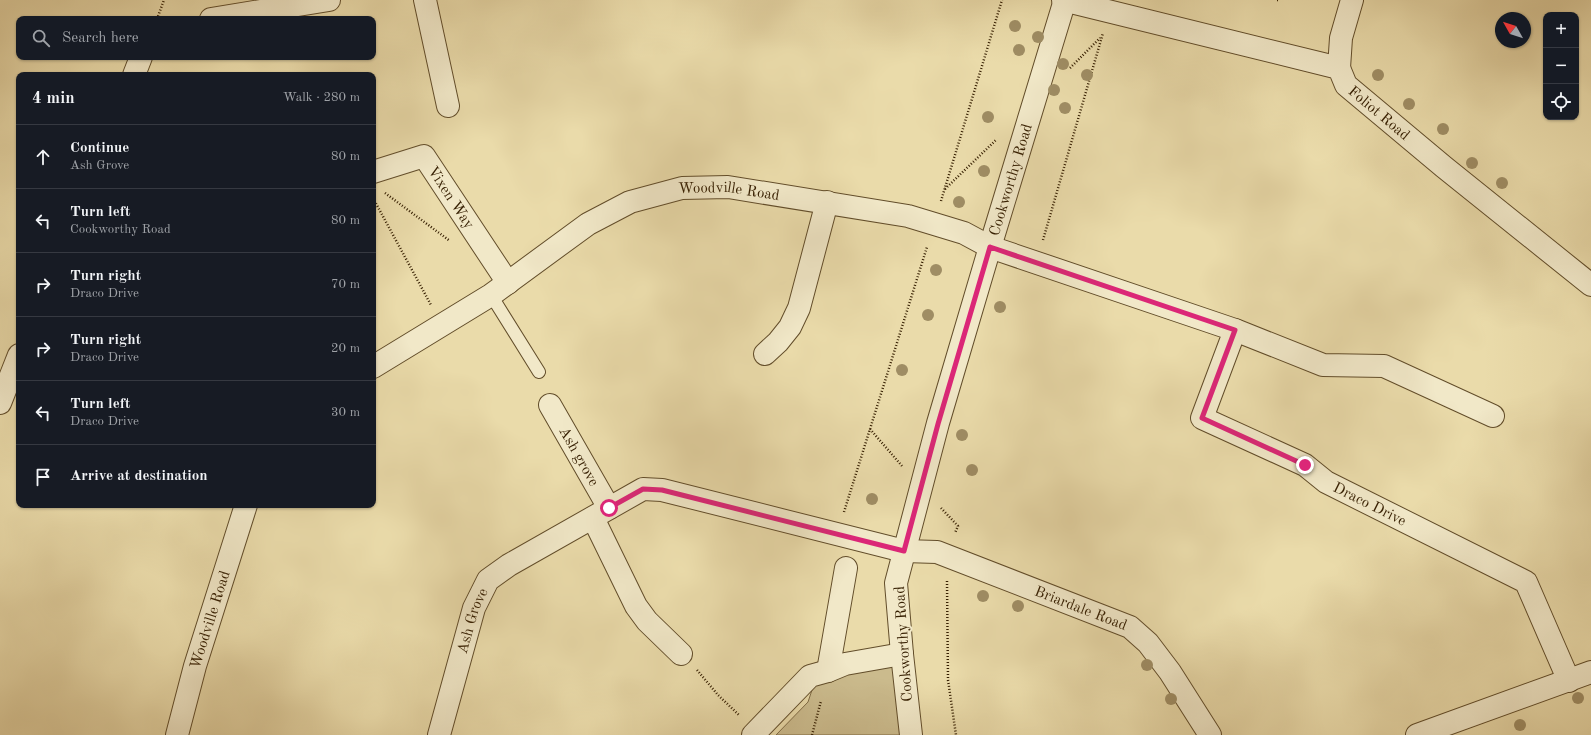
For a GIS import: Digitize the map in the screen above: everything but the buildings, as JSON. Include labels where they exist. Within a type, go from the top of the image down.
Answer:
[{"type":"street","points":[[230,16],[329,0]]},
{"type":"street","points":[[425,0],[448,106]]},
{"type":"street","name":"Foliot Road","points":[[1064,0],[1339,68],[1346,85],[1444,167],[1591,285]]},
{"type":"street","name":"Cookworthy Road","points":[[911,735],[896,583],[938,424],[1064,0]]},
{"type":"street","points":[[1339,68],[1341,38],[1352,0]]},
{"type":"street","points":[[135,72],[140,60]]},
{"type":"street","name":"Vixen Way","points":[[376,181],[424,156],[499,289]]},
{"type":"street","name":"Woodville Road","points":[[376,364],[499,289],[588,224],[630,202],[682,188],[728,187],[908,216],[964,232],[990,247]]},
{"type":"street","points":[[765,354],[778,342],[790,327],[799,308],[827,202]]},
{"type":"street","points":[[990,247],[1235,330],[1323,364],[1384,366],[1493,416]]},
{"type":"street","name":"Draco Drive","points":[[1235,330],[1202,418],[1305,465],[1326,482],[1526,582],[1569,680]]},
{"type":"street","points":[[0,403],[16,363]]},
{"type":"street","name":"Ash grove","points":[[550,405],[601,513]]},
{"type":"street","name":"Ash Grove","points":[[439,735],[474,608],[488,580],[509,565],[643,489],[662,490],[904,551]]},
{"type":"street","name":"Woodville Road","points":[[177,735],[195,666],[245,508]]},
{"type":"street","points":[[601,513],[636,606],[648,621],[687,660]]},
{"type":"street","name":"Briardale Road","points":[[904,551],[937,552],[1130,627],[1148,644],[1170,672],[1210,735]]},
{"type":"street","points":[[828,671],[846,568]]},
{"type":"street","points":[[753,735],[810,676],[845,664],[902,654]]},
{"type":"street","points":[[1417,735],[1591,672]]},
{"type":"lane","points":[[499,289],[539,372]]},
{"type":"path","points":[[158,16],[164,0]]},
{"type":"path","points":[[837,534],[1002,0]]},
{"type":"path","points":[[1037,263],[1101,37]]},
{"type":"path","points":[[376,181],[456,246]]},
{"type":"path","points":[[376,204],[441,324]]},
{"type":"path","points":[[946,556],[948,680],[956,735]]},
{"type":"path","points":[[687,660],[740,716]]},
{"type":"shaded area","points":[[899,662],[907,735],[776,735],[808,702],[819,677]]},
{"type":"route","points":[[609,508],[643,489],[662,490],[904,551],[938,424],[990,247],[1235,330],[1202,418],[1305,465]]}]
